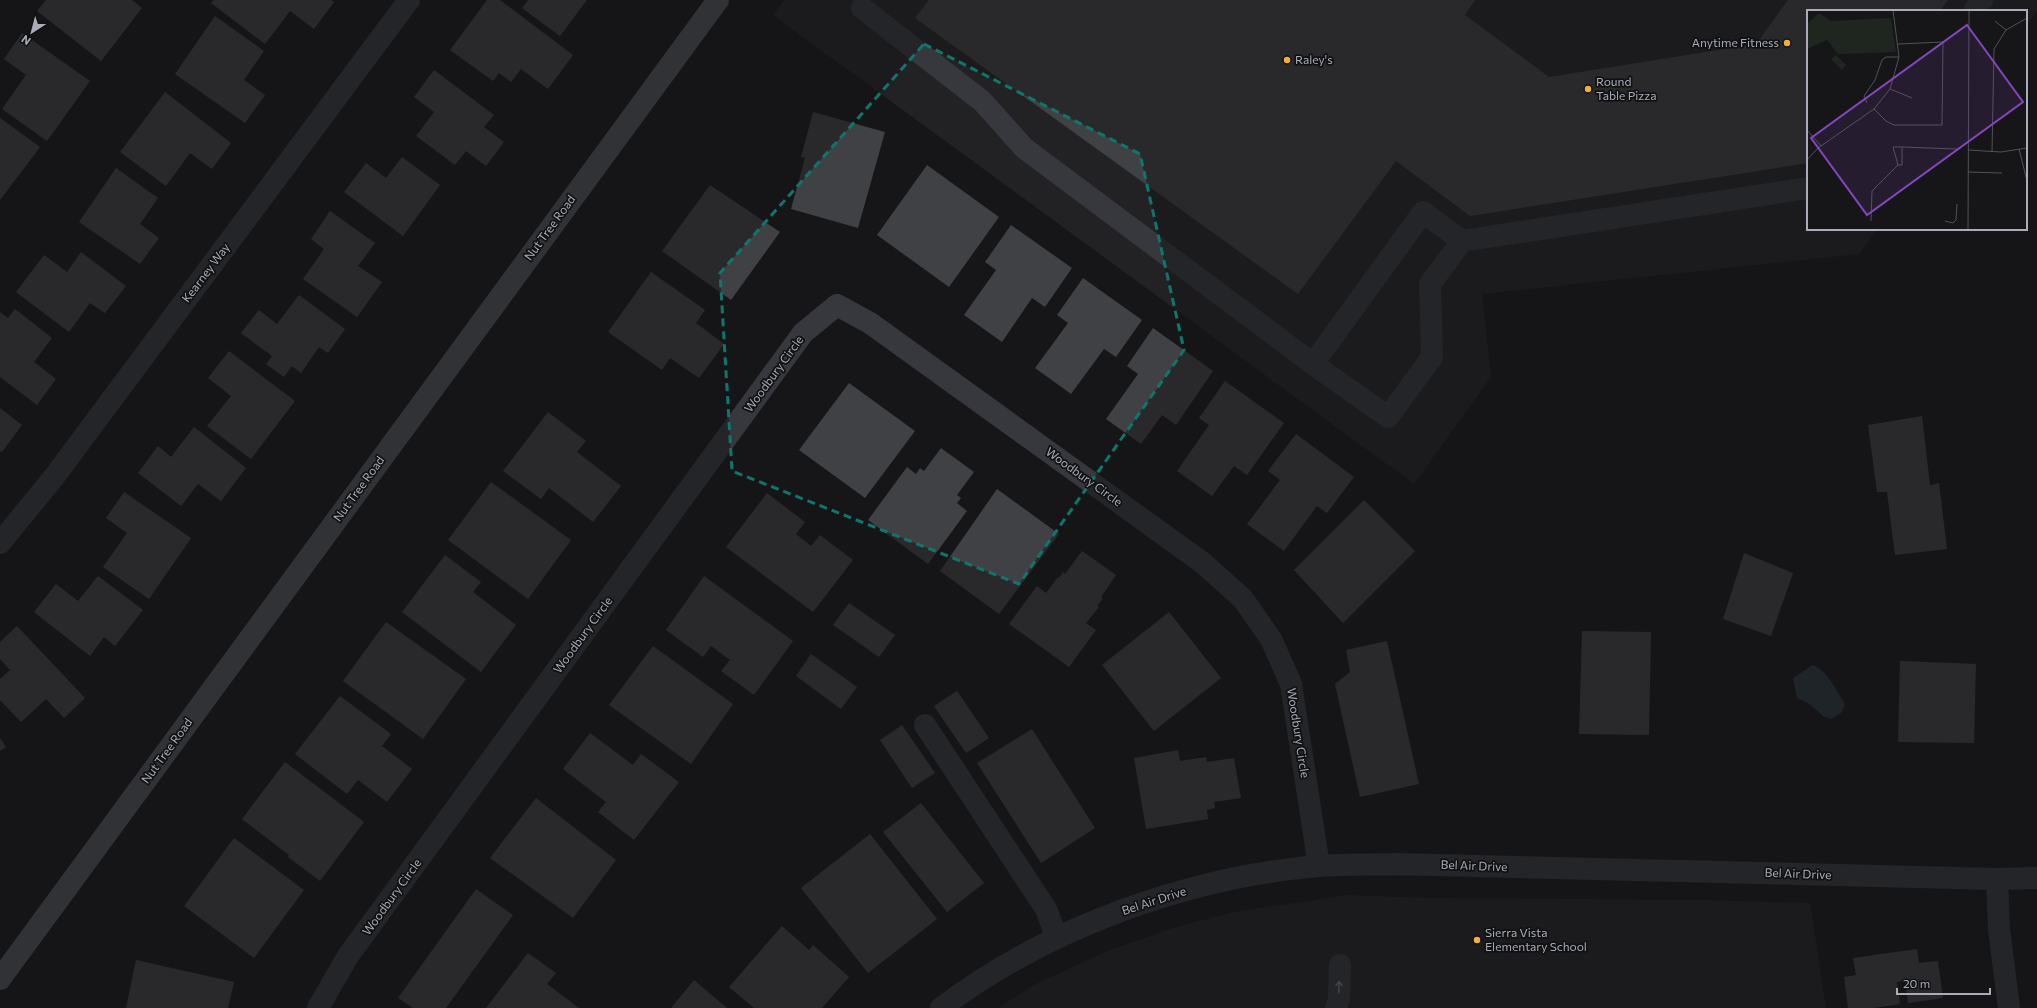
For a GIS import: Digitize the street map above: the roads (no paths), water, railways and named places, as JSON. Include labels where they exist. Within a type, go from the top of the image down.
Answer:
[{"type":"main road","name":"Nut Tree Road","points":[[0,979],[718,0]]},
{"type":"street","name":"Kearney Way","points":[[0,543],[54,477],[409,0]]},
{"type":"street","points":[[1975,10],[1982,0]]},
{"type":"street","points":[[862,8],[982,101],[1024,148],[1313,364],[1388,418],[1432,358],[1430,284],[1462,241],[1807,188]]},
{"type":"street","points":[[1313,364],[1423,212],[1462,241]]},
{"type":"street","name":"Woodbury Circle","points":[[318,1008],[348,956],[803,333],[837,305],[870,323],[1184,549],[1203,563],[1243,599],[1271,639],[1291,684],[1319,866]]},
{"type":"street","points":[[925,725],[1046,909],[1057,938]]},
{"type":"street","name":"Bel Air Drive","points":[[941,1008],[991,975],[1057,938],[1148,901],[1223,880],[1319,866],[1394,864],[1997,879],[2037,878]]},
{"type":"street","points":[[1997,879],[1999,929],[2009,1008]]},
{"type":"street","points":[[1336,1008],[1339,999],[1340,965]]},
{"type":"place","name":"Anytime Fitness","points":[[1787,43]]},
{"type":"place","name":"Raley's","points":[[1287,60]]},
{"type":"place","name":"Round Table Pizza","points":[[1588,89]]},
{"type":"place","name":"Sierra Vista Elementary School","points":[[1477,940]]}]
